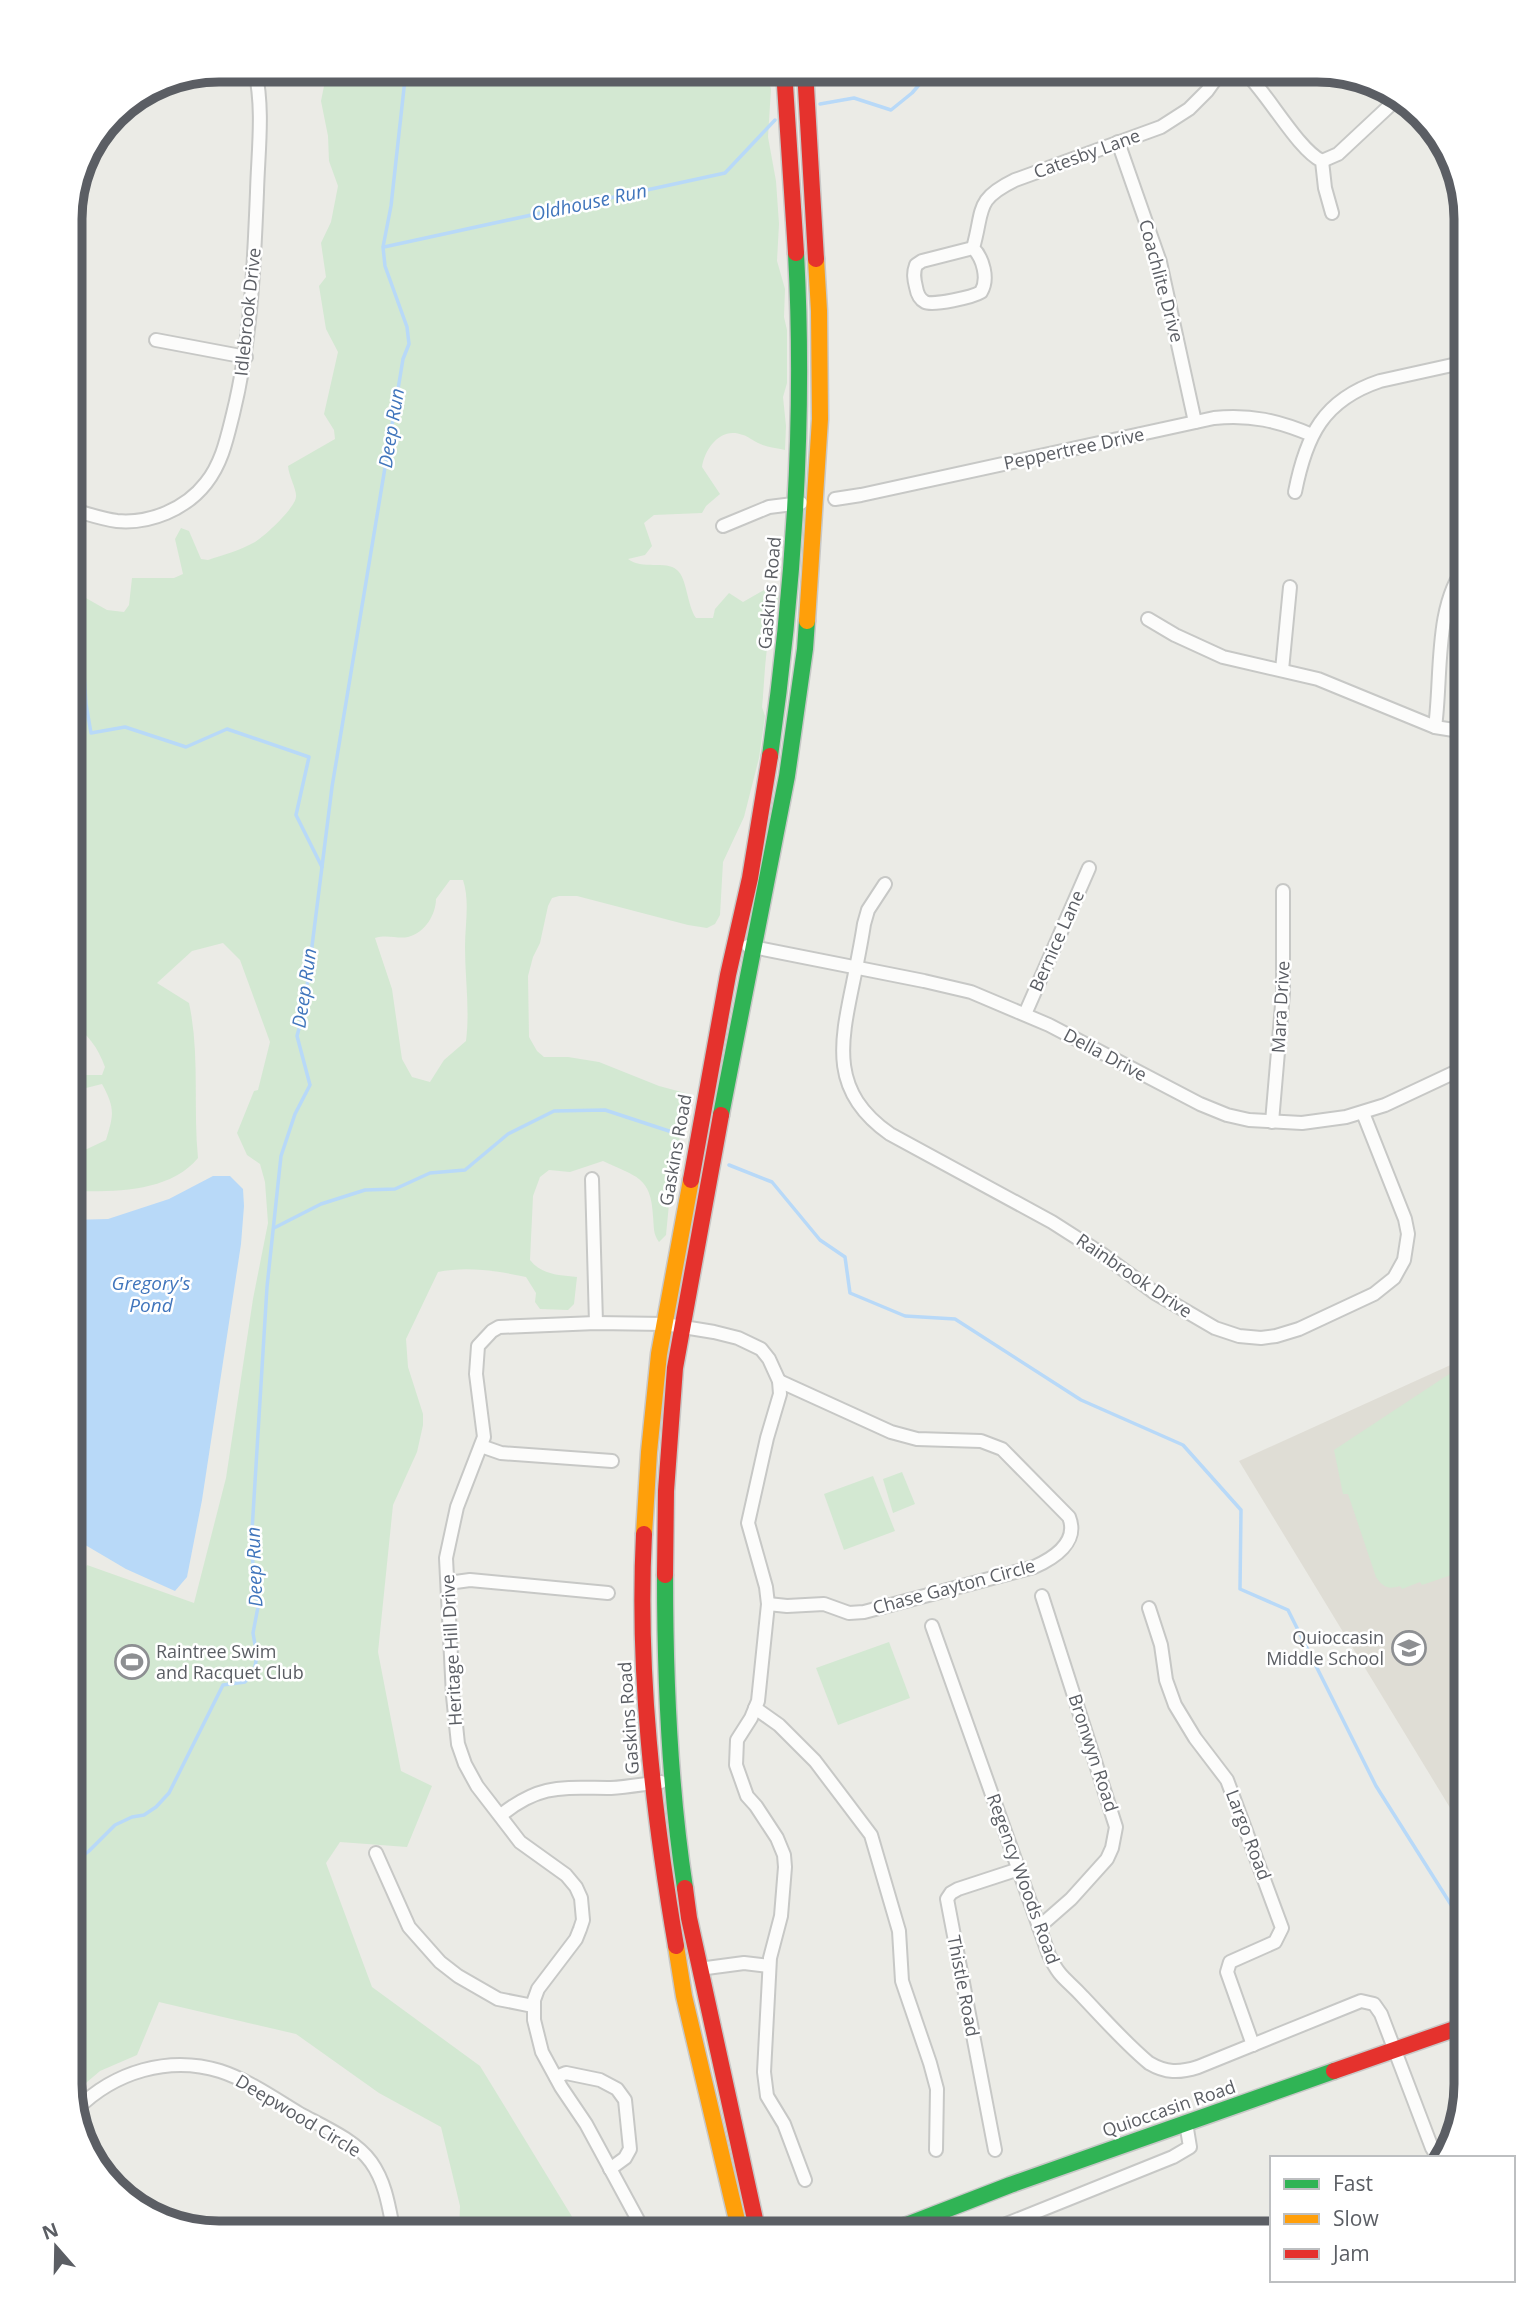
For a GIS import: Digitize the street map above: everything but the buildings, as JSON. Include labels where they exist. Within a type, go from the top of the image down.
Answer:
[{"type":"main road","name":"Gaskins Road","points":[[737,2220],[684,1996],[662,1866],[648,1724],[644,1643],[644,1542],[649,1452],[659,1354],[728,975],[762,821],[786,634],[796,504],[800,381],[799,319],[785,83]]},
{"type":"main road","points":[[755,2220],[699,1969],[681,1875],[674,1816],[665,1643],[666,1491],[674,1381],[683,1327],[740,1011],[787,776],[801,682],[820,419],[819,312],[806,83]]},
{"type":"main road","name":"Quioccasin Road","points":[[919,2221],[1454,2029]]},
{"type":"street","name":"Idlebrook Drive","points":[[83,512],[114,520],[135,521],[167,513],[193,496],[206,484],[217,467],[226,443],[246,356],[253,278],[259,133],[257,82]]},
{"type":"street","name":"Catesby Lane","points":[[973,248],[978,217],[985,201],[997,189],[1161,127],[1176,119],[1213,83]]},
{"type":"street","points":[[1257,83],[1303,145],[1316,159],[1322,161],[1338,154],[1391,105]]},
{"type":"street","name":"Coachlite Drive","points":[[1118,142],[1160,262],[1195,422]]},
{"type":"street","points":[[1322,161],[1325,188],[1332,213]]},
{"type":"street","points":[[973,248],[982,260],[985,283],[981,292],[972,297],[930,304],[922,301],[914,280],[916,265],[922,261],[973,248]]},
{"type":"street","points":[[156,340],[246,356]]},
{"type":"street","points":[[1296,492],[1301,465],[1312,435],[1337,404],[1367,385],[1454,365]]},
{"type":"street","name":"Peppertree Drive","points":[[835,499],[1214,418],[1251,417],[1285,424],[1312,435]]},
{"type":"street","points":[[723,526],[756,510],[783,504],[816,502]]},
{"type":"street","points":[[1435,727],[1444,620],[1448,598],[1454,585]]},
{"type":"street","points":[[1282,670],[1290,587]]},
{"type":"street","points":[[1148,619],[1223,657],[1340,687],[1435,727],[1454,730]]},
{"type":"street","name":"Bernice Lane","points":[[1025,1014],[1089,868]]},
{"type":"street","name":"Rainbrook Drive","points":[[885,884],[868,911],[844,1026],[842,1049],[849,1086],[869,1117],[890,1133],[1076,1236],[1186,1312],[1215,1328],[1232,1334],[1261,1338],[1276,1336],[1298,1329],[1374,1294],[1388,1285],[1399,1272],[1408,1245],[1405,1219],[1363,1113]]},
{"type":"street","name":"Mara Drive","points":[[1272,1122],[1283,993],[1283,891]]},
{"type":"street","name":"Della Drive","points":[[736,944],[955,988],[993,1000],[1049,1025],[1199,1104],[1227,1115],[1272,1122],[1321,1122],[1363,1113],[1454,1072]]},
{"type":"street","points":[[592,1179],[596,1323]]},
{"type":"street","name":"Heritage Hill Drive","points":[[534,2006],[534,2000],[544,1980],[576,1939],[583,1920],[583,1909],[576,1887],[566,1875],[520,1842],[477,1786],[458,1744],[446,1558],[457,1507],[484,1437],[476,1374],[478,1346],[499,1327],[596,1323],[664,1324],[738,1338],[761,1349],[779,1381]]},
{"type":"street","points":[[779,1381],[780,1394],[748,1523],[766,1587],[768,1604],[758,1701],[737,1740],[736,1765],[747,1796],[770,1827],[784,1855],[781,1916],[769,1966],[764,2072],[767,2096],[784,2124],[805,2180]]},
{"type":"street","name":"Chase Gayton Circle","points":[[768,1604],[824,1604],[849,1613],[864,1612],[1034,1567],[1054,1558],[1071,1535],[1072,1529],[1069,1517],[1002,1449],[981,1441],[917,1439],[891,1432],[779,1381]]},
{"type":"street","points":[[481,1446],[501,1453],[612,1461]]},
{"type":"street","points":[[448,1583],[470,1580],[608,1593]]},
{"type":"street","name":"Bronwyn Road","points":[[1039,1927],[1071,1899],[1107,1859],[1116,1827],[1042,1595]]},
{"type":"street","name":"Largo Road","points":[[1149,1608],[1161,1644],[1166,1680],[1175,1705],[1195,1738],[1227,1780],[1282,1928],[1275,1942],[1230,1962],[1227,1972],[1253,2045]]},
{"type":"street","name":"Regency Woods Road","points":[[932,1626],[1049,1955],[1059,1975],[1142,2058],[1159,2069],[1182,2072],[1365,2001],[1378,2008],[1435,2152]]},
{"type":"street","points":[[755,1708],[779,1725],[815,1761],[871,1835],[878,1852],[899,1931],[902,1981],[937,2089],[936,2150]]},
{"type":"street","points":[[501,1815],[538,1792],[549,1789],[614,1788],[672,1781]]},
{"type":"street","points":[[376,1853],[409,1927],[440,1962],[458,1976],[498,1999],[534,2006],[534,2020],[542,2052],[586,2124],[638,2220]]},
{"type":"street","name":"Thistle Road","points":[[995,2150],[947,1899],[958,1889],[1019,1869]]},
{"type":"street","points":[[699,1969],[744,1963],[769,1966]]},
{"type":"street","name":"Deepwood Circle","points":[[83,2104],[107,2085],[149,2068],[178,2065],[220,2071],[258,2089],[343,2138],[364,2154],[382,2180],[391,2220]]},
{"type":"street","points":[[556,2077],[566,2073],[600,2080],[617,2089],[625,2100],[630,2149],[625,2158],[610,2169]]},
{"type":"street","points":[[1015,2221],[1173,2157],[1190,2147],[1186,2123]]},
{"type":"shaded area","name":"Quioccasin Middle School","points":[[1454,1363],[1454,1814],[1239,1461]]},
{"type":"green space","points":[[325,82],[769,82],[771,89],[768,137],[776,181],[779,224],[777,261],[785,289],[784,317],[787,330],[787,383],[783,397],[785,450],[764,446],[735,433],[715,440],[702,467],[720,494],[702,513],[654,515],[644,523],[652,546],[645,555],[628,559],[640,564],[667,566],[677,570],[683,579],[696,618],[713,618],[715,609],[729,593],[743,602],[764,590],[773,590],[782,598],[772,623],[767,651],[762,707],[765,716],[759,758],[744,817],[723,862],[720,915],[715,924],[707,928],[577,896],[552,898],[528,976],[529,1037],[544,1057],[568,1057],[599,1062],[659,1086],[689,1094],[680,1122],[678,1182],[669,1204],[666,1235],[659,1242],[654,1230],[652,1203],[645,1185],[633,1175],[603,1161],[570,1172],[549,1170],[540,1177],[533,1196],[530,1260],[545,1271],[577,1277],[574,1304],[568,1310],[540,1309],[535,1302],[536,1293],[526,1277],[471,1269],[438,1272],[406,1339],[408,1367],[423,1414],[423,1425],[417,1452],[393,1505],[378,1652],[401,1771],[432,1786],[407,1847],[340,1842],[326,1863],[372,1987],[480,2066],[574,2220],[459,2220],[460,2206],[441,2127],[379,2093],[296,2034],[159,2002],[137,2055],[100,2071],[82,2086],[82,1562],[86,1567],[87,1565],[194,1603],[226,1478],[253,1299],[268,1223],[265,1182],[260,1164],[247,1155],[237,1133],[254,1091],[258,1090],[270,1042],[240,960],[223,943],[192,951],[157,983],[189,1003],[194,1041],[198,1158],[186,1170],[156,1184],[121,1190],[82,1191],[82,1149],[106,1140],[112,1111],[102,1084],[83,1089],[83,1075],[102,1075],[105,1067],[92,1042],[83,1032],[83,596],[107,610],[124,612],[129,605],[132,578],[174,578],[183,574],[175,539],[181,528],[189,531],[201,559],[208,560],[255,542],[279,521],[294,502],[296,494],[288,466],[335,439],[334,430],[324,414],[338,352],[326,329],[319,286],[326,277],[321,243],[331,222],[338,186],[329,161],[328,136],[321,101]],"holes":[[[450,880],[463,880],[466,1041],[444,1060],[430,1082],[412,1077],[402,1059],[392,989],[375,938],[414,935],[428,922],[436,899]]]},
{"type":"green space","points":[[1454,1371],[1454,1574],[1402,1589],[1400,1586],[1386,1587],[1381,1583],[1376,1577],[1348,1494],[1343,1494],[1334,1450]]},
{"type":"green space","points":[[902,1472],[915,1504],[893,1513],[883,1479]]},
{"type":"green space","points":[[873,1476],[895,1531],[844,1550],[824,1494]]},
{"type":"green space","points":[[889,1642],[910,1698],[838,1725],[816,1668]]},
{"type":"water","name":"Gregory's Pond","points":[[213,1176],[230,1176],[243,1189],[244,1206],[241,1244],[202,1500],[187,1577],[175,1591],[126,1569],[82,1543],[82,1220],[108,1219],[169,1199]]},
{"type":"waterway","name":"Deep Run","points":[[82,1856],[115,1825],[144,1815],[169,1793],[223,1685],[245,1682],[254,1671],[257,1656],[253,1633],[258,1607],[251,1547],[267,1287],[281,1156],[295,1114],[310,1085],[297,1036],[304,1010],[332,787],[403,359],[409,344],[407,327],[385,266],[383,247],[391,206],[405,82]]},
{"type":"waterway","name":"Oldhouse Run","points":[[820,104],[854,98],[891,110],[921,83]]},
{"type":"waterway","name":"Oldhouse Run","points":[[384,247],[725,173],[775,120]]},
{"type":"waterway","points":[[83,673],[91,733],[125,727],[186,747],[227,729],[309,757],[296,815],[322,867]]},
{"type":"waterway","points":[[274,1228],[321,1204],[365,1190],[395,1189],[430,1173],[465,1170],[508,1134],[554,1111],[605,1110],[675,1133]]},
{"type":"waterway","points":[[729,1165],[772,1182],[820,1240],[845,1257],[850,1293],[905,1316],[955,1319],[1081,1400],[1183,1445],[1241,1510],[1240,1589],[1288,1610],[1376,1786],[1454,1910]]},
{"type":"traffic: fast","points":[[770,756],[785,631],[795,505],[799,379],[796,253]]},
{"type":"traffic: fast","points":[[721,1115],[787,776],[807,621]]},
{"type":"traffic: fast","points":[[665,1575],[669,1732],[685,1888]]},
{"type":"traffic: fast","points":[[918,2221],[1010,2185],[1334,2071]]},
{"type":"traffic: slow","points":[[807,621],[820,419],[816,259]]},
{"type":"traffic: slow","points":[[644,1534],[659,1354],[691,1180]]},
{"type":"traffic: slow","points":[[676,1946],[684,1996],[737,2220]]},
{"type":"traffic: jam","points":[[785,83],[796,253]]},
{"type":"traffic: jam","points":[[806,83],[816,259]]},
{"type":"traffic: jam","points":[[691,1180],[728,975],[750,878],[770,756]]},
{"type":"traffic: jam","points":[[665,1575],[666,1491],[675,1368],[721,1115]]},
{"type":"traffic: jam","points":[[644,1534],[643,1637],[649,1741],[660,1844],[676,1946]]},
{"type":"traffic: jam","points":[[685,1888],[689,1918],[755,2220]]},
{"type":"traffic: jam","points":[[1334,2071],[1454,2029]]},
{"type":"place","name":"Quioccasin Middle School","points":[[1409,1648]]},
{"type":"place","name":"Raintree Swim and Racquet Club","points":[[132,1662]]}]
